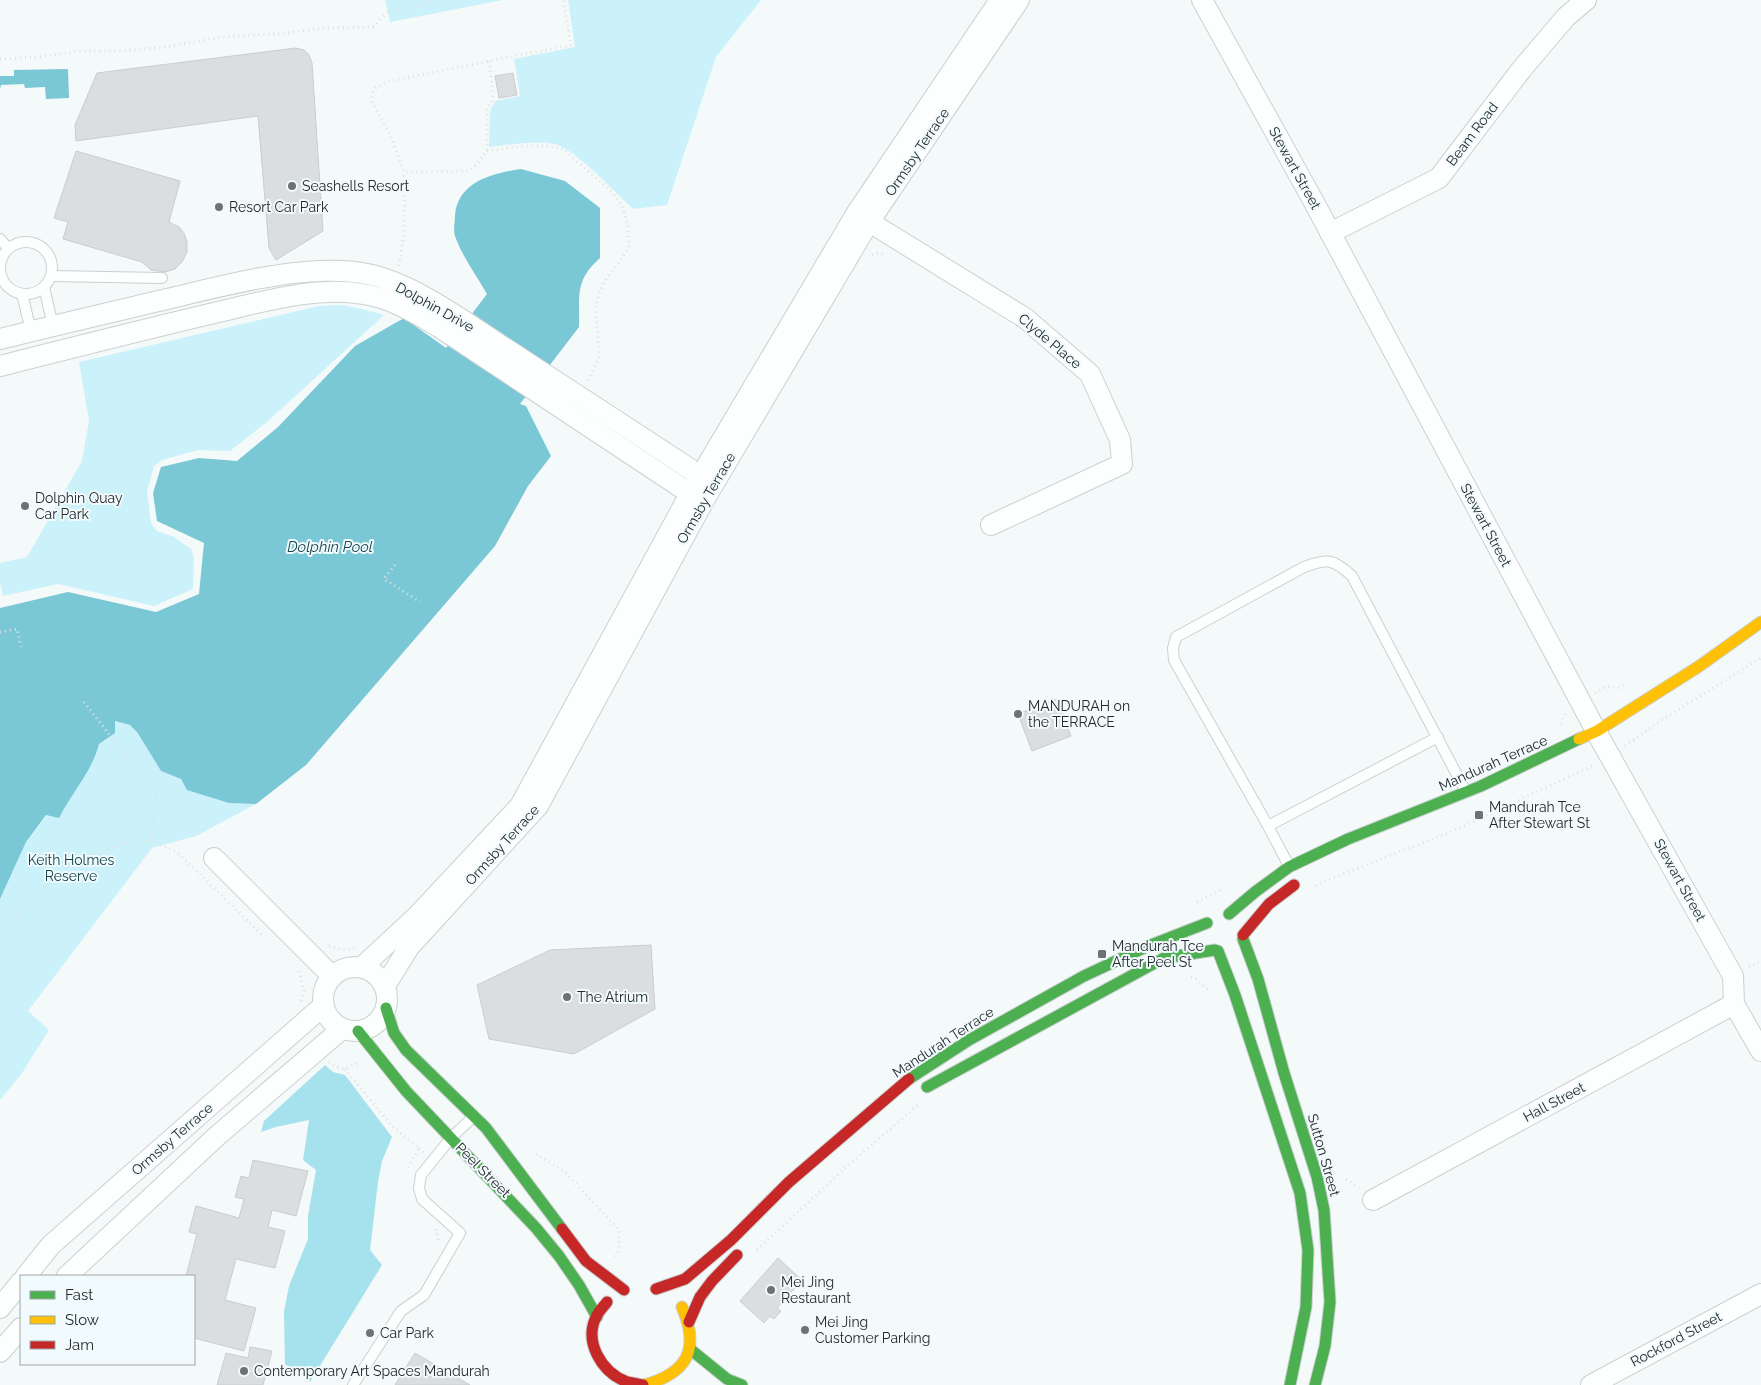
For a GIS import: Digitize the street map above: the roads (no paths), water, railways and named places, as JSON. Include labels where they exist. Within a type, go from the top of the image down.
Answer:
[{"type":"main road","name":"Mandurah Terrace","points":[[689,1322],[682,1307],[674,1299],[652,1288],[685,1279],[731,1240],[789,1182],[911,1077],[969,1040],[1084,976],[1148,946],[1214,924],[1289,867],[1348,839],[1466,792],[1534,762],[1600,740],[1761,622]]},
{"type":"main road","points":[[1224,950],[1243,937],[1269,904],[1304,878]]},
{"type":"main road","name":"Sutton Street","points":[[1214,924],[1238,920],[1242,926],[1243,937],[1258,979],[1284,1073],[1317,1177],[1324,1210],[1330,1302],[1325,1346],[1315,1385]]},
{"type":"main road","points":[[1214,924],[1210,946],[1224,950]]},
{"type":"main road","name":"Mandurah Terrace","points":[[920,1093],[928,1086],[1164,958],[1224,950]]},
{"type":"main road","points":[[1224,950],[1234,995],[1300,1193],[1308,1250],[1306,1307],[1290,1385]]},
{"type":"main road","name":"Peel Street","points":[[350,1030],[374,1051],[412,1098],[502,1188],[548,1241],[571,1270],[597,1317],[613,1296],[628,1289],[586,1261],[500,1145],[474,1116],[406,1050],[394,1033],[386,1008]]},
{"type":"main road","points":[[597,1317],[593,1329],[593,1342],[596,1354],[612,1380],[643,1385],[657,1383],[668,1378],[685,1360],[690,1349],[689,1322],[700,1297],[712,1281],[743,1249]]},
{"type":"main road","points":[[690,1349],[727,1379],[742,1385]]},
{"type":"main road","points":[[678,1369],[691,1376]]},
{"type":"street","name":"Ormsby Terrace","points":[[362,967],[417,916],[520,806],[696,498],[862,218],[1000,0]]},
{"type":"street","name":"Ormsby Terrace","points":[[862,218],[1020,0]]},
{"type":"street","name":"Stewart Street","points":[[1202,0],[1330,233],[1600,740],[1733,976],[1734,1004],[1761,1051]]},
{"type":"street","name":"Beam Road","points":[[1330,233],[1439,178],[1521,70],[1566,17],[1586,0]]},
{"type":"street","name":"Clyde Place","points":[[862,218],[1025,318],[1090,374],[1120,440],[1122,464],[991,525]]},
{"type":"street","name":"Dolphin Drive","points":[[0,339],[291,274],[352,272],[371,275],[391,282],[421,306],[448,332],[696,498]]},
{"type":"street","name":"Dolphin Drive","points":[[0,366],[296,295],[332,292],[362,294],[448,311],[707,480]]},
{"type":"street","name":"Ormsby Terrace","points":[[385,986],[409,948],[538,806],[696,498]]},
{"type":"street","points":[[214,858],[332,976]]},
{"type":"street","points":[[352,966],[362,967],[380,977],[385,986],[388,1001],[382,1017],[376,1024],[368,1029],[350,1030],[333,1023],[323,1006],[322,995],[326,984],[332,976],[352,966]]},
{"type":"street","name":"Hall Street","points":[[1373,1200],[1734,1004]]},
{"type":"street","name":"Ormsby Terrace","points":[[27,1275],[51,1245],[323,1006]]},
{"type":"street","name":"Ormsby Terrace","points":[[68,1275],[217,1136],[316,1050],[350,1030]]},
{"type":"street","points":[[0,1308],[20,1283]]},
{"type":"street","name":"Rockford Street","points":[[1591,1385],[1761,1294]]},
{"type":"street","points":[[0,1352],[20,1329]]},
{"type":"lane","points":[[0,239],[8,248]]},
{"type":"lane","points":[[20,242],[34,243],[45,250],[51,262],[51,276],[44,287],[34,293],[22,294],[9,288],[1,276],[0,261],[8,248],[20,242]]},
{"type":"lane","points":[[51,276],[162,278]]},
{"type":"lane","points":[[44,287],[53,326]]},
{"type":"lane","points":[[22,294],[31,331]]},
{"type":"lane","points":[[1289,867],[1268,826],[1174,660],[1174,648],[1176,638],[1304,567],[1316,562],[1338,564],[1352,576],[1466,792]]},
{"type":"lane","points":[[1268,826],[1438,737]]},
{"type":"lane","points":[[354,1385],[401,1311],[424,1295],[460,1233],[422,1199],[418,1188],[421,1175],[451,1138],[474,1116]]},
{"type":"water","points":[[68,69],[69,98],[46,99],[45,87],[25,88],[24,84],[1,85],[0,89],[0,76],[14,76],[14,70]]},
{"type":"water","name":"Dolphin Pool","points":[[521,169],[565,181],[600,208],[600,258],[586,274],[582,282],[579,298],[579,327],[520,404],[526,406],[551,456],[528,486],[495,546],[306,765],[256,804],[229,803],[187,790],[181,779],[161,771],[137,732],[130,725],[115,721],[115,733],[99,744],[87,773],[59,818],[46,815],[26,842],[0,899],[0,608],[68,592],[156,612],[199,594],[204,543],[157,521],[153,493],[161,467],[199,458],[237,461],[278,427],[355,346],[404,318],[446,348],[487,294],[465,258],[455,236],[454,226],[457,204],[469,187],[478,181],[499,173]]},
{"type":"place","name":"Seashells Resort","points":[[292,186]]},
{"type":"place","name":"Resort Car Park","points":[[219,207]]},
{"type":"place","name":"Dolphin Quay Car Park","points":[[25,506]]},
{"type":"place","name":"MANDURAH on the TERRACE","points":[[1018,714]]},
{"type":"place","name":"Mandurah Tce After Stewart St","points":[[1479,815]]},
{"type":"place","name":"Mandurah Tce After Peel St","points":[[1102,954]]},
{"type":"place","name":"The Atrium","points":[[567,997]]},
{"type":"place","name":"Mei Jing Restaurant","points":[[771,1290]]},
{"type":"place","name":"Mei Jing Customer Parking","points":[[805,1330]]},
{"type":"place","name":"Car Park","points":[[370,1333]]},
{"type":"place","name":"Contemporary Art Spaces Mandurah","points":[[244,1371]]},
{"type":"park label","name":"Keith Holmes Reserve","points":[[71,868]]}]
